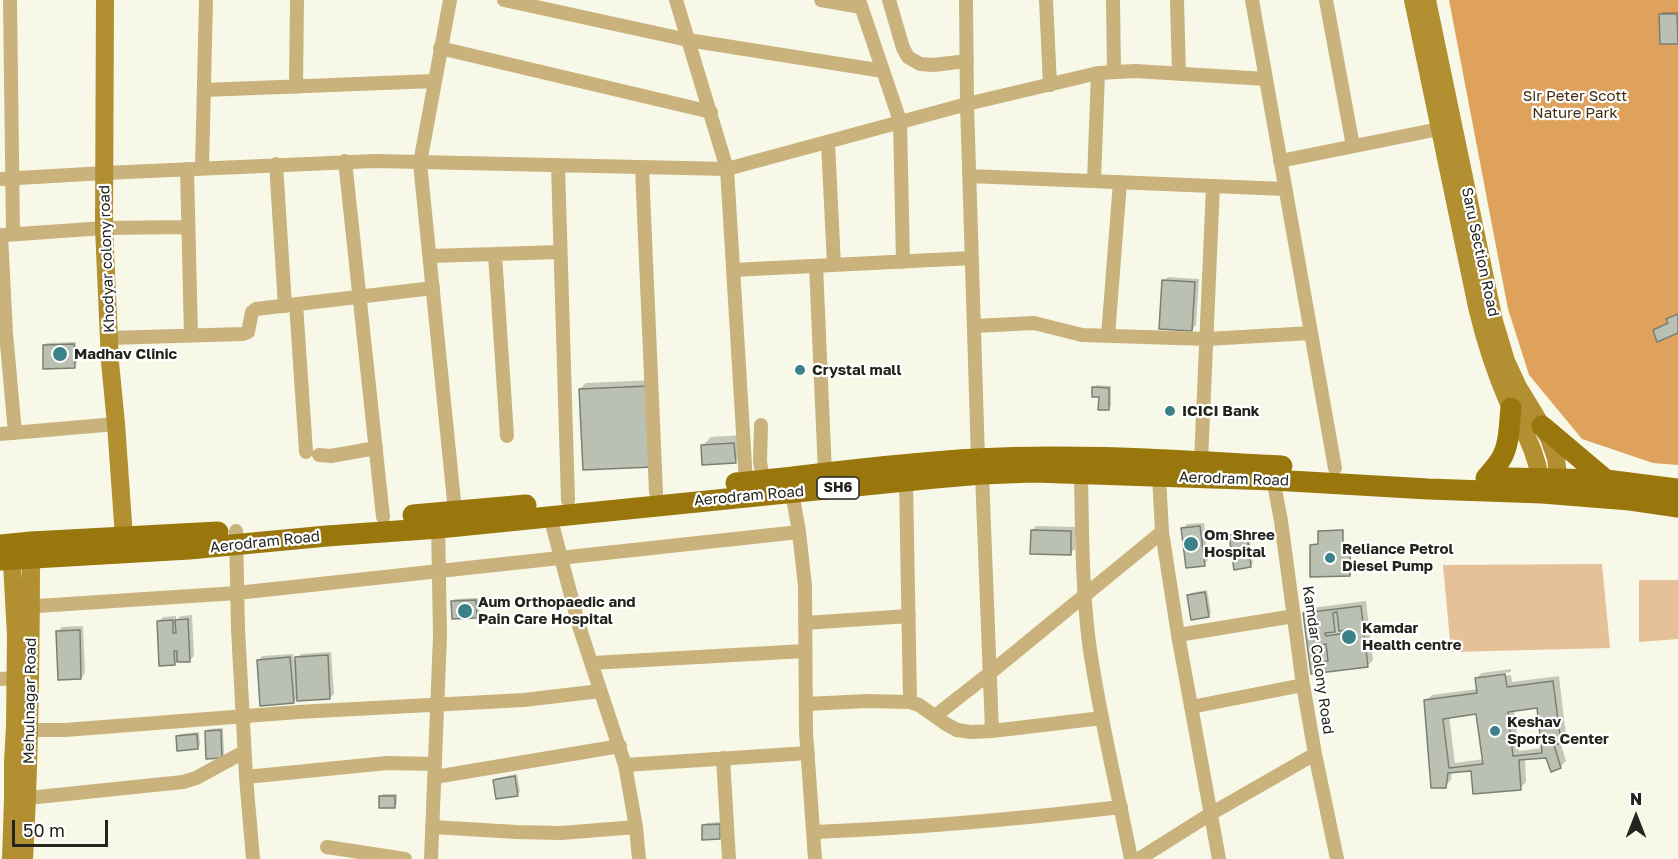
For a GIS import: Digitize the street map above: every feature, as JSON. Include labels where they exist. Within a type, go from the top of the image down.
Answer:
[{"type":"main road","points":[[1486,478],[1504,453],[1508,441],[1511,408]]},
{"type":"main road","points":[[1542,426],[1606,480]]},
{"type":"main road","name":"Aerodram Road","points":[[14,552],[237,538],[327,536],[568,500],[825,473],[980,467],[1074,458],[1201,461],[1272,472],[1472,491],[1606,480],[1678,489]]},
{"type":"main road","name":"Aerodram Road","points":[[237,538],[383,517],[550,516],[906,481],[980,467],[1033,472],[1159,476],[1335,468],[1486,478],[1678,507]]},
{"type":"street","points":[[10,0],[3,333],[15,433]]},
{"type":"street","name":"Khodyar colony road","points":[[105,0],[104,228],[109,338],[125,546]]},
{"type":"street","points":[[202,168],[206,0]]},
{"type":"street","points":[[296,87],[297,0]]},
{"type":"street","points":[[431,859],[440,636],[439,571],[444,517],[433,288],[420,163],[450,0]]},
{"type":"street","points":[[504,0],[688,40],[882,71]]},
{"type":"street","points":[[676,0],[727,169],[733,270],[755,481]]},
{"type":"street","points":[[821,0],[860,3],[900,121],[903,262]]},
{"type":"street","points":[[889,0],[903,48],[908,57],[920,64],[933,65],[967,61]]},
{"type":"street","points":[[966,0],[974,326],[992,731]]},
{"type":"street","points":[[1046,0],[1050,84]]},
{"type":"street","points":[[1113,0],[1114,71]]},
{"type":"street","points":[[1177,0],[1179,74]]},
{"type":"street","points":[[1252,0],[1335,468]]},
{"type":"street","points":[[1326,0],[1353,146]]},
{"type":"street","name":"Saru Section Road","points":[[1413,0],[1485,340],[1511,408],[1550,486]]},
{"type":"street","name":"Saru Section Road","points":[[1427,0],[1494,321],[1506,361],[1542,426],[1556,458],[1550,486]]},
{"type":"street","points":[[440,48],[711,112]]},
{"type":"street","points":[[6,179],[345,161],[727,169],[828,143],[900,121],[1098,73],[1114,71],[1266,79]]},
{"type":"street","points":[[1094,181],[1098,73]]},
{"type":"street","points":[[204,90],[434,81]]},
{"type":"street","points":[[1280,161],[1439,129]]},
{"type":"street","points":[[828,143],[834,265]]},
{"type":"street","points":[[345,161],[383,517]]},
{"type":"street","points":[[276,164],[290,305],[312,454],[331,456],[376,448]]},
{"type":"street","points":[[558,165],[568,500]]},
{"type":"street","points":[[642,168],[656,492]]},
{"type":"street","points":[[187,169],[191,336]]},
{"type":"street","points":[[969,176],[1285,189]]},
{"type":"street","points":[[1108,336],[1120,182]]},
{"type":"street","points":[[1201,461],[1214,186]]},
{"type":"street","points":[[4,235],[104,228],[188,227]]},
{"type":"street","points":[[430,256],[560,252]]},
{"type":"street","points":[[495,254],[507,436]]},
{"type":"street","points":[[733,270],[972,258]]},
{"type":"street","points":[[816,266],[825,473]]},
{"type":"street","points":[[109,338],[243,334],[248,332],[252,312],[256,309],[433,288]]},
{"type":"street","points":[[974,326],[1034,323],[1082,335],[1207,339],[1311,333]]},
{"type":"street","points":[[0,434],[116,424]]},
{"type":"street","points":[[755,481],[760,461],[761,425]]},
{"type":"street","name":"Kamdar Colony Road","points":[[1272,472],[1303,686],[1337,859]]},
{"type":"street","points":[[1081,473],[1084,596],[1089,642],[1131,859]]},
{"type":"street","points":[[1159,476],[1162,532],[1178,635],[1219,859]]},
{"type":"street","points":[[906,481],[910,702]]},
{"type":"street","points":[[792,492],[805,586],[806,704],[815,859]]},
{"type":"street","points":[[550,516],[579,626],[625,765],[639,859]]},
{"type":"street","points":[[23,607],[237,593],[799,532]]},
{"type":"street","points":[[936,716],[1162,532]]},
{"type":"street","points":[[237,538],[244,753],[253,859]]},
{"type":"street","name":"Mehulnagar Road","points":[[14,552],[23,607],[29,730],[24,859]]},
{"type":"street","name":"Mehulnagar Road","points":[[11,859],[14,799],[6,762],[8,678],[23,607]]},
{"type":"street","points":[[805,623],[909,616]]},
{"type":"street","points":[[1178,635],[1294,616]]},
{"type":"street","points":[[592,663],[806,651]]},
{"type":"street","points":[[1191,707],[1303,686]]},
{"type":"street","points":[[29,730],[65,730],[243,716],[524,700],[600,691]]},
{"type":"street","points":[[806,704],[867,701],[910,702],[919,705],[957,730],[971,732],[1102,718]]},
{"type":"street","points":[[246,777],[387,763],[435,770],[620,746]]},
{"type":"street","points":[[28,798],[183,782],[196,778],[244,753]]},
{"type":"street","points":[[625,765],[808,753]]},
{"type":"street","points":[[1139,859],[1212,813],[1315,754]]},
{"type":"street","points":[[723,758],[729,859]]},
{"type":"street","points":[[814,832],[1005,820],[1121,807]]},
{"type":"street","points":[[432,827],[561,833],[636,827]]},
{"type":"street","points":[[327,847],[405,859]]},
{"type":"shaded area","points":[[1602,564],[1610,648],[1451,652],[1443,565]]},
{"type":"shaded area","points":[[1639,580],[1678,580],[1678,639],[1639,642]]},
{"type":"green space","name":"Sir Peter Scott Nature Park","points":[[1449,0],[1678,0],[1678,465],[1653,463],[1582,439],[1529,375],[1508,309]]},
{"type":"building","points":[[1659,14],[1677,14],[1678,44],[1660,44]]},
{"type":"building","points":[[1162,280],[1195,282],[1192,331],[1159,329]]},
{"type":"building","points":[[1678,314],[1678,333],[1657,342],[1653,330],[1668,323],[1666,319]]},
{"type":"building","points":[[74,344],[75,368],[43,369],[43,345]]},
{"type":"building","points":[[649,386],[653,467],[583,470],[579,389]]},
{"type":"building","points":[[1092,387],[1109,388],[1109,410],[1098,410],[1099,397],[1092,397]]},
{"type":"building","points":[[734,443],[736,463],[702,465],[701,445]]},
{"type":"building","points":[[1200,526],[1205,566],[1186,568],[1181,528]]},
{"type":"building","points":[[1031,530],[1071,531],[1071,555],[1030,554]]},
{"type":"building","points":[[1343,530],[1343,547],[1350,547],[1350,576],[1310,577],[1310,545],[1318,544],[1318,531]]},
{"type":"building","points":[[1247,533],[1251,567],[1234,570],[1229,535]]},
{"type":"building","points":[[1205,592],[1209,617],[1191,620],[1187,595]]},
{"type":"building","points":[[476,600],[477,618],[452,619],[451,601]]},
{"type":"building","points":[[1361,606],[1368,667],[1311,674],[1303,613]],"holes":[[[1337,612],[1339,631],[1347,630],[1347,633],[1326,636],[1325,633],[1335,632],[1333,613]],[[1326,644],[1328,661],[1322,662],[1321,645]]]},
{"type":"building","points":[[188,619],[190,662],[177,662],[177,651],[174,651],[175,665],[159,666],[157,621],[173,620],[173,633],[176,633],[175,620]]},
{"type":"building","points":[[80,630],[81,679],[58,680],[56,631]]},
{"type":"building","points":[[328,655],[330,699],[297,701],[295,657]]},
{"type":"building","points":[[290,657],[294,703],[260,706],[257,660]]},
{"type":"building","name":"Keshav Sports Center","points":[[1505,674],[1507,687],[1553,681],[1561,743],[1554,745],[1561,768],[1551,772],[1546,758],[1519,760],[1521,790],[1473,794],[1471,771],[1448,773],[1446,788],[1431,788],[1424,700],[1477,693],[1475,678]],"holes":[[[1537,708],[1542,753],[1513,756],[1508,712]],[[1476,714],[1483,764],[1449,768],[1443,719]]]},
{"type":"building","points":[[221,730],[222,758],[206,759],[205,731]]},
{"type":"building","points":[[197,734],[198,749],[177,751],[176,736]]},
{"type":"building","points":[[515,776],[518,796],[496,799],[493,780]]},
{"type":"building","points":[[379,796],[395,796],[395,808],[379,808]]},
{"type":"building","points":[[720,824],[720,839],[702,840],[702,825]]},
{"type":"place","name":"Madhav Clinic","points":[[60,354]]},
{"type":"place","name":"Crystal mall","points":[[800,370]]},
{"type":"place","name":"ICICI Bank","points":[[1170,411]]},
{"type":"place","name":"Om Shree Hospital","points":[[1191,544]]},
{"type":"place","name":"Reliance Petrol Diesel Pump","points":[[1330,558]]},
{"type":"place","name":"Aum Orthopaedic and Pain Care Hospital","points":[[465,611]]},
{"type":"place","name":"Kamdar Health centre","points":[[1349,637]]},
{"type":"place","name":"Keshav Sports Center","points":[[1495,731]]}]
